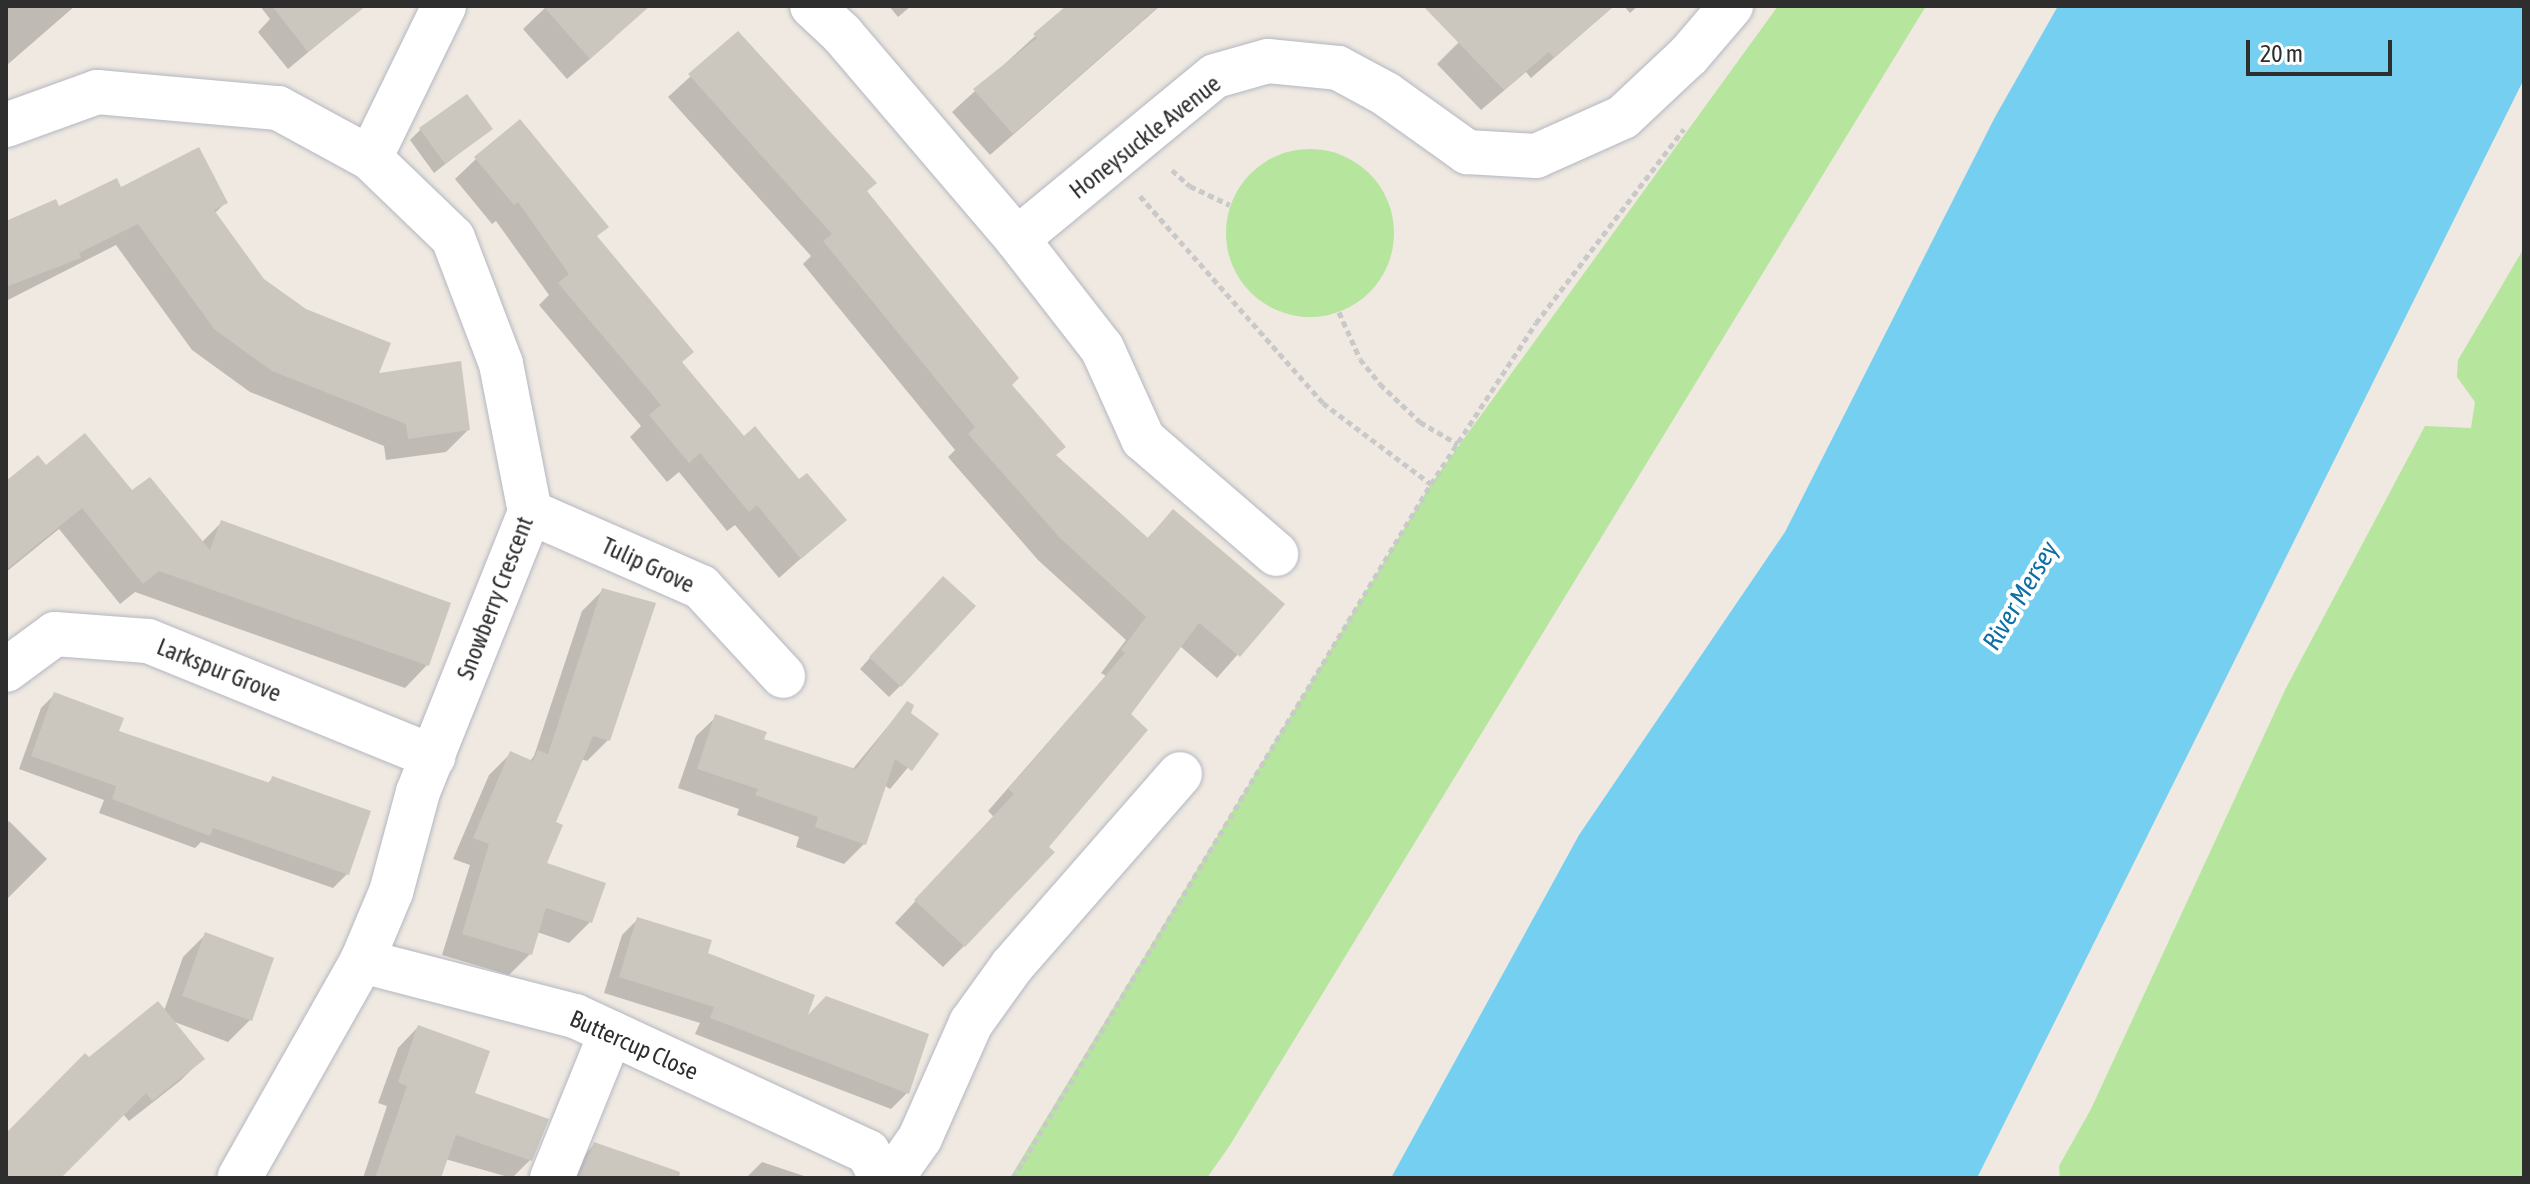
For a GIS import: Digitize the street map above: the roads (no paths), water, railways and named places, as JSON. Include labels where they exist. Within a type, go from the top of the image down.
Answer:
[{"type":"street","points":[[370,158],[444,6]]},
{"type":"street","points":[[812,6],[842,34],[1017,239],[1102,348],[1143,439],[1276,554]]},
{"type":"street","name":"Honeysuckle Avenue","points":[[1017,239],[1215,76],[1268,61],[1338,68],[1386,94],[1467,152],[1536,156],[1623,117],[1689,55],[1731,6]]},
{"type":"street","name":"Snowberry Crescent","points":[[6,125],[97,92],[278,108],[370,158],[453,238],[501,364],[530,512],[433,757],[391,892],[362,961],[239,1178]]},
{"type":"street","name":"Tulip Grove","points":[[530,512],[701,587],[783,676]]},
{"type":"street","name":"Larkspur Grove","points":[[6,670],[55,634],[148,641],[433,757]]},
{"type":"street","points":[[892,1178],[920,1138],[971,1023],[1012,966],[1180,774]]},
{"type":"street","name":"Buttercup Close","points":[[362,961],[575,1016],[868,1152],[881,1178]]},
{"type":"street","points":[[552,1178],[611,1033]]},
{"type":"water","name":"River Mersey","points":[[2058,6],[2524,6],[2524,79],[1977,1178],[1391,1178],[1579,835],[1785,532],[1995,117]]}]
